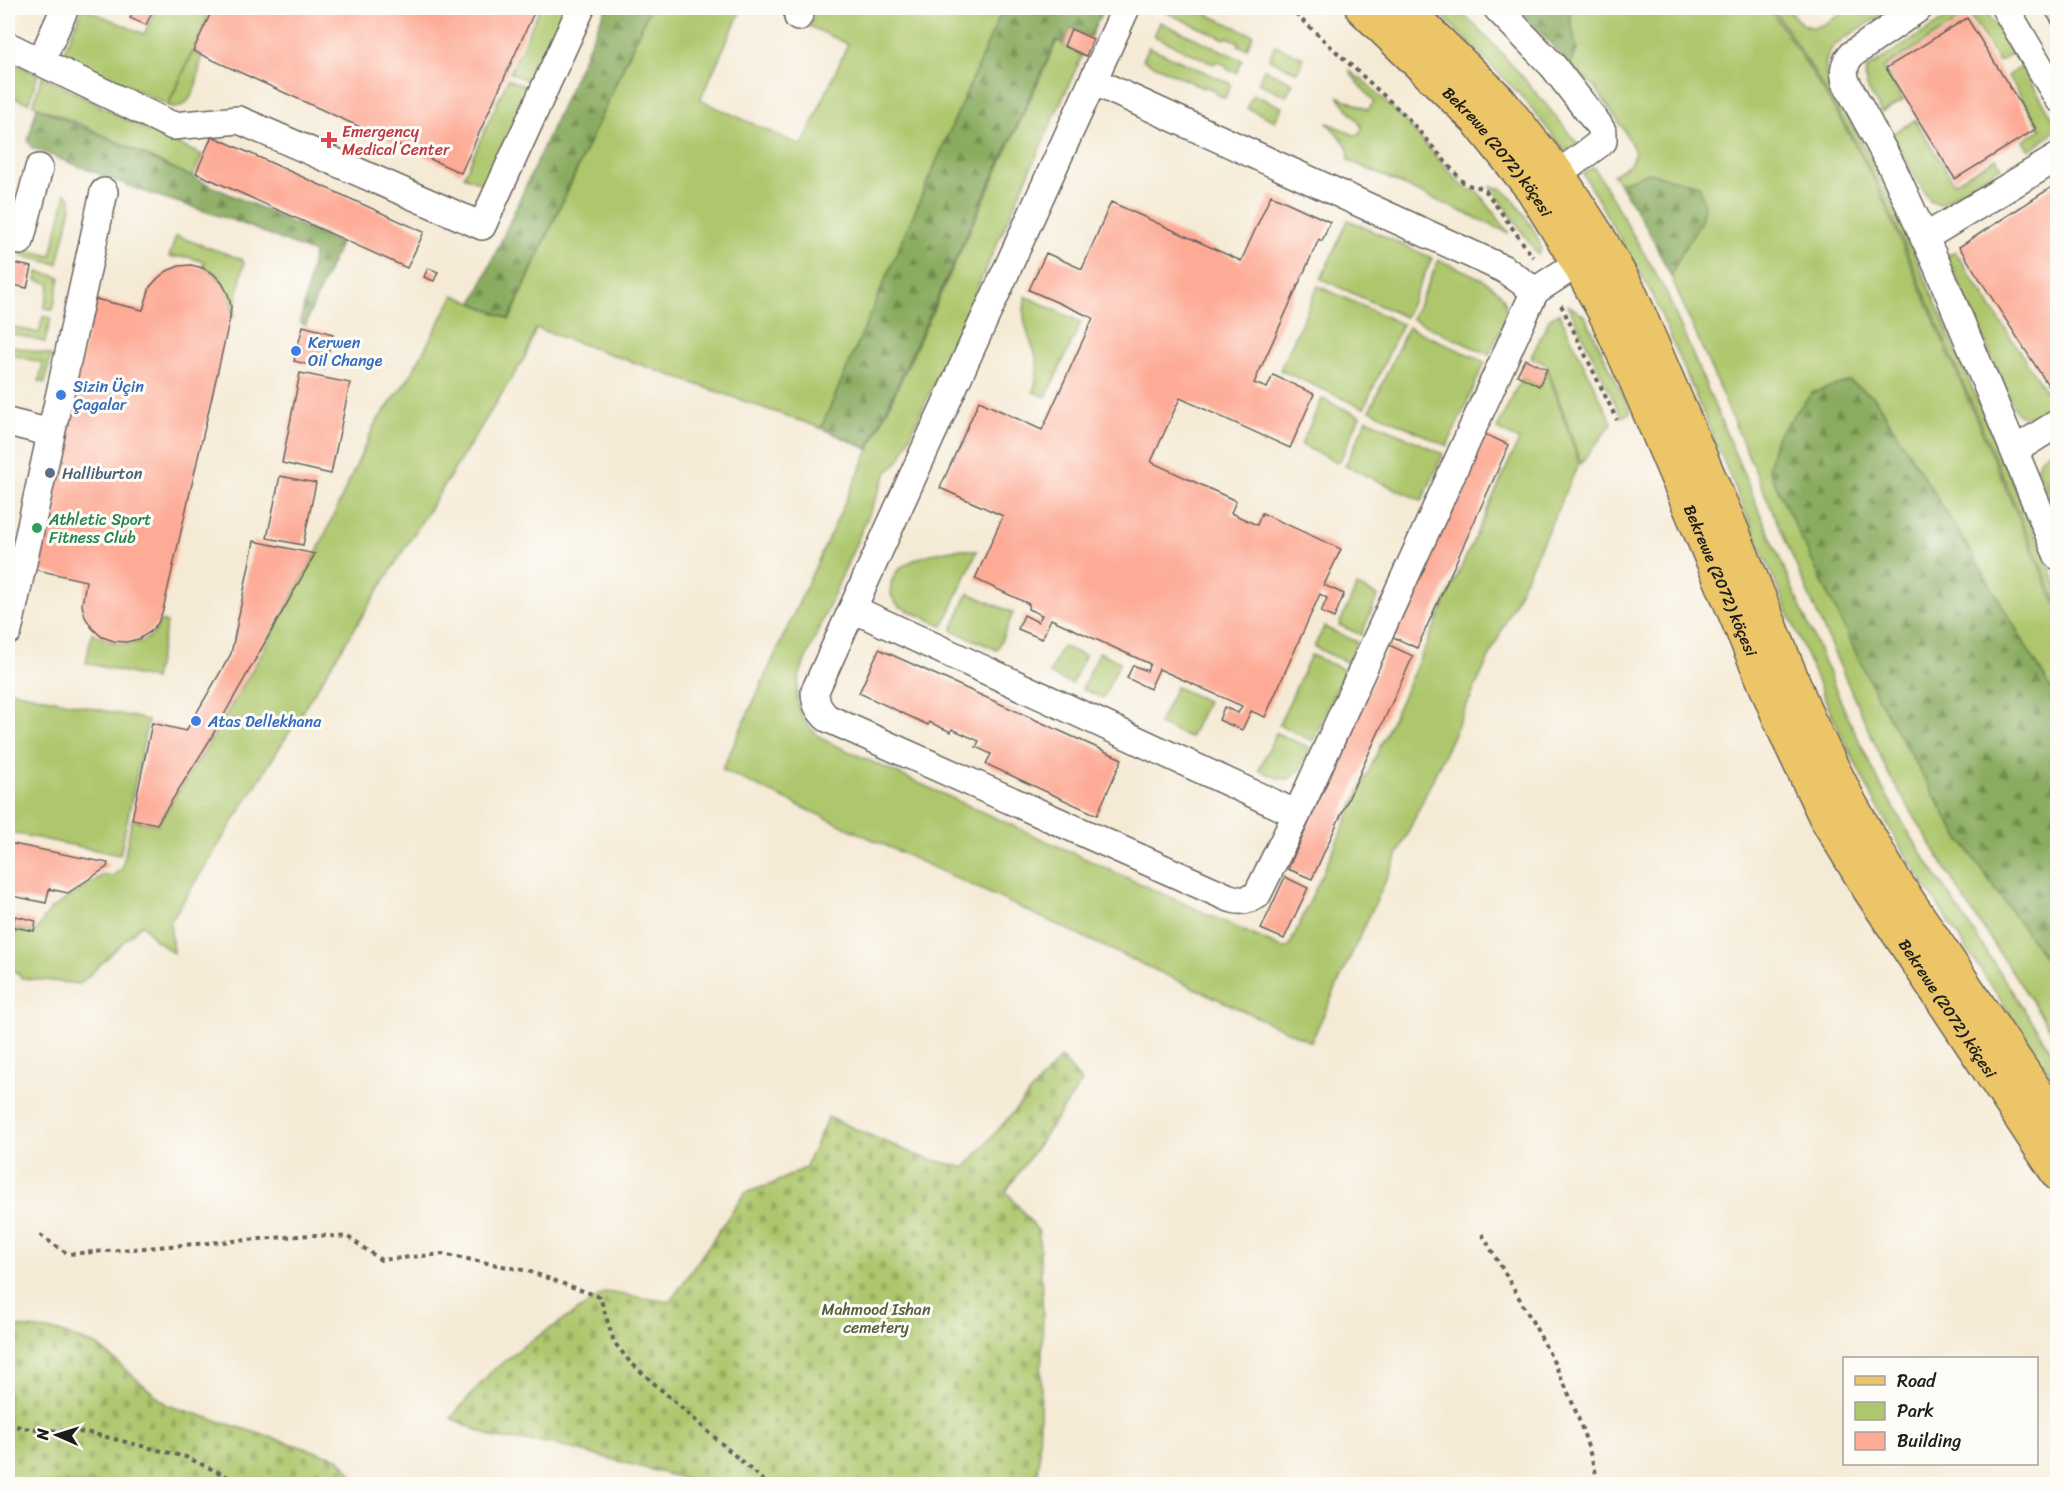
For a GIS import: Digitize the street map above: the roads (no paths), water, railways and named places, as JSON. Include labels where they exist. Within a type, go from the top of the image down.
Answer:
[{"type":"main road","name":"Bekrewe (2072) köçesi","points":[[1362,8],[1476,119],[1533,190],[1578,263],[1605,313],[1634,376],[1788,738],[1826,818],[1869,889],[2058,1174]]},
{"type":"main road","name":"Bekrewe (2072) köçesi","points":[[1404,8],[1498,99],[1558,174],[1598,236],[1630,293],[1729,524],[1809,722],[1851,805],[1892,877],[2058,1124]]},
{"type":"lane","points":[[41,61],[65,8]]},
{"type":"lane","points":[[8,46],[173,126],[239,120],[482,226],[581,8]]},
{"type":"lane","points":[[1126,8],[815,691],[815,701],[826,718],[1238,901],[1248,900],[1257,895],[1297,814],[1542,287],[1578,263]]},
{"type":"lane","points":[[1497,8],[1552,66],[1604,133],[1603,141],[1558,174]]},
{"type":"lane","points":[[1919,8],[1851,55],[1845,63],[1843,73],[1892,166],[2015,450],[2058,556]]},
{"type":"lane","points":[[2005,8],[2058,98]]},
{"type":"lane","points":[[1093,81],[1542,287]]},
{"type":"lane","points":[[1924,238],[2058,157]]},
{"type":"lane","points":[[20,241],[39,168]]},
{"type":"lane","points":[[8,631],[104,192]]},
{"type":"lane","points":[[8,422],[51,432]]},
{"type":"lane","points":[[2015,450],[2058,423]]},
{"type":"lane","points":[[853,609],[1297,814]]},
{"type":"place","name":"Emergency Medical Center","points":[[329,140]]},
{"type":"place","name":"Kerwen Oil Change","points":[[296,351]]},
{"type":"place","name":"Sizin Üçin Çagalar","points":[[61,395]]},
{"type":"place","name":"Halliburton","points":[[50,473]]},
{"type":"place","name":"Athletic Sport Fitness Club","points":[[37,528]]},
{"type":"place","name":"Atas Dellekhana","points":[[196,721]]},
{"type":"park label","name":"Mahmood Ishan cemetery","points":[[876,1318]]}]
